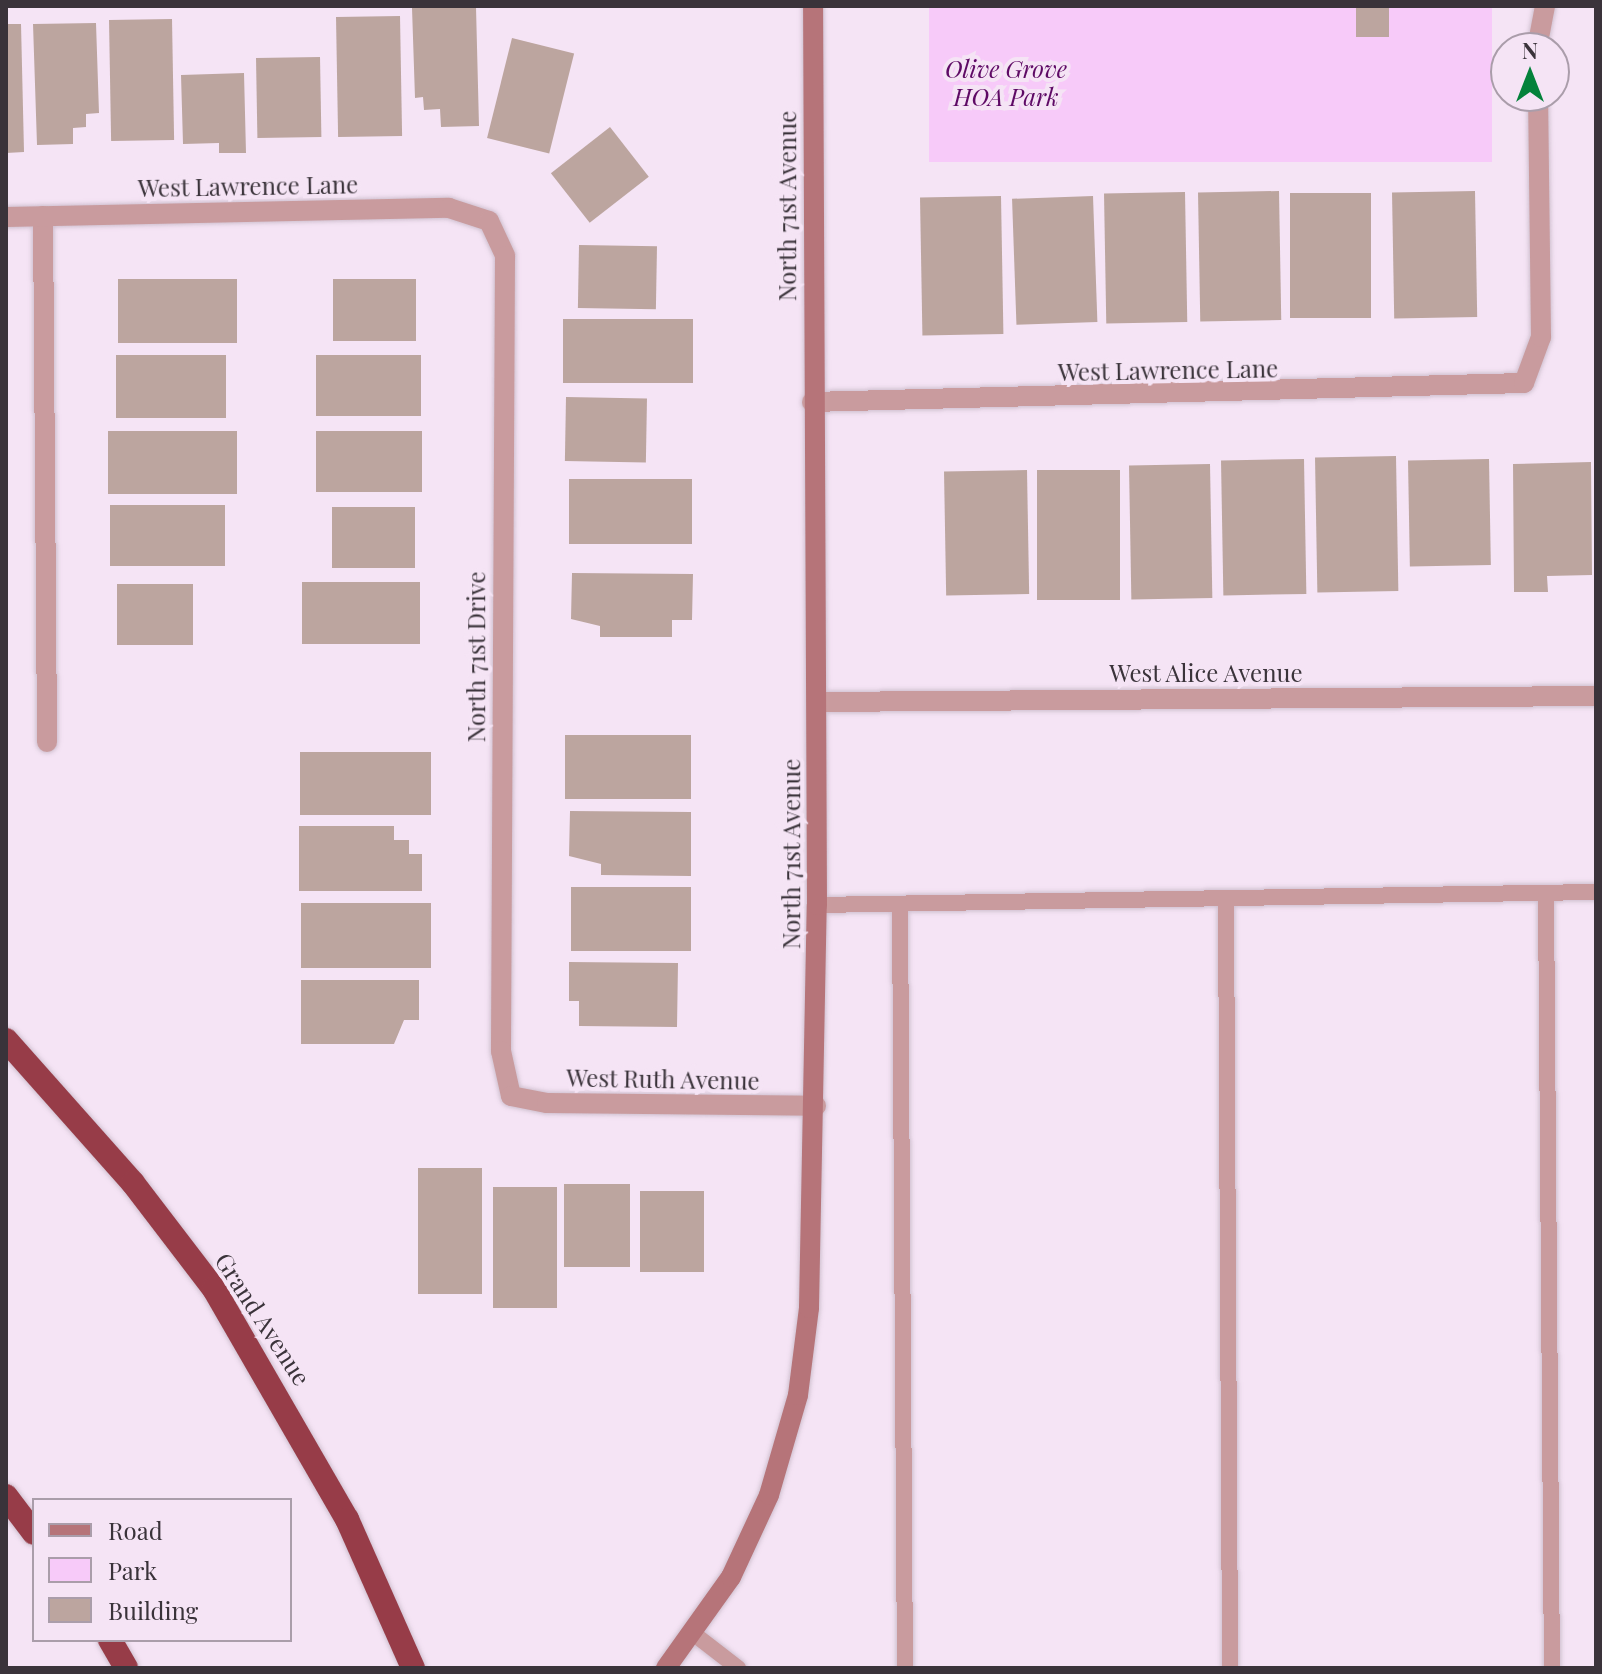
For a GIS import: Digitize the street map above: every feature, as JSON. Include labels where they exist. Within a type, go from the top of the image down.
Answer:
[{"type":"highway","name":"Grand Avenue","points":[[6,1040],[133,1183],[214,1289],[347,1519],[413,1668]]},
{"type":"highway","points":[[6,1496],[32,1530]]},
{"type":"highway","points":[[111,1642],[126,1668]]},
{"type":"street","name":"North 71st Avenue","points":[[666,1668],[694,1634],[764,1506],[798,1395],[809,1308],[816,1106],[817,905],[812,402],[813,6]]},
{"type":"street","points":[[1540,32],[1545,6]]},
{"type":"street","name":"West Lawrence Lane","points":[[812,402],[1461,390],[1524,383],[1541,337],[1538,112]]},
{"type":"street","name":"West Lawrence Lane","points":[[6,217],[449,208],[489,221]]},
{"type":"street","points":[[43,216],[47,742]]},
{"type":"street","name":"North 71st Drive","points":[[489,221],[505,256],[501,1051],[511,1096]]},
{"type":"street","name":"West Alice Avenue","points":[[817,702],[1596,696]]},
{"type":"street","name":"West Ruth Avenue","points":[[511,1096],[547,1103],[816,1106]]},
{"type":"lane","points":[[817,905],[1596,892]]},
{"type":"lane","points":[[1546,895],[1552,1668]]},
{"type":"lane","points":[[1226,900],[1230,1668]]},
{"type":"lane","points":[[900,904],[905,1668]]},
{"type":"lane","points":[[694,1634],[738,1668]]},
{"type":"green space","name":"Olive Grove HOA Park","points":[[929,6],[1492,6],[1492,162],[929,162]]},
{"type":"building","points":[[1356,6],[1389,6],[1389,37],[1356,37]]},
{"type":"building","points":[[476,7],[479,126],[441,127],[440,109],[424,110],[423,97],[415,98],[412,8]]},
{"type":"building","points":[[400,16],[402,136],[338,137],[336,17]]},
{"type":"building","points":[[172,19],[174,140],[111,141],[109,20]]},
{"type":"building","points":[[96,23],[99,113],[86,114],[86,127],[73,128],[73,144],[37,145],[33,24]]},
{"type":"building","points":[[6,24],[21,24],[24,152],[6,153]]},
{"type":"building","points":[[512,38],[574,53],[549,153],[487,138]]},
{"type":"building","points":[[320,57],[321,137],[257,138],[256,58]]},
{"type":"building","points":[[244,73],[246,153],[219,153],[219,143],[183,144],[181,75]]},
{"type":"building","points":[[610,127],[649,177],[590,223],[551,173]]},
{"type":"building","points":[[1279,191],[1281,320],[1200,321],[1198,192]]},
{"type":"building","points":[[1475,191],[1477,317],[1394,318],[1392,192]]},
{"type":"building","points":[[1185,192],[1187,322],[1106,323],[1104,193]]},
{"type":"building","points":[[1290,193],[1371,193],[1371,318],[1290,318]]},
{"type":"building","points":[[1001,196],[1003,334],[922,335],[920,197]]},
{"type":"building","points":[[1093,196],[1097,322],[1016,325],[1012,199]]},
{"type":"building","points":[[579,245],[657,246],[656,309],[578,308]]},
{"type":"building","points":[[118,279],[237,279],[237,343],[118,343]]},
{"type":"building","points":[[333,279],[416,279],[416,341],[333,341]]},
{"type":"building","points":[[563,319],[693,319],[693,383],[563,383]]},
{"type":"building","points":[[116,355],[226,355],[226,418],[116,418]]},
{"type":"building","points":[[316,355],[421,355],[421,416],[316,416]]},
{"type":"building","points":[[566,397],[647,398],[646,462],[565,461]]},
{"type":"building","points":[[108,431],[237,431],[237,494],[108,494]]},
{"type":"building","points":[[316,431],[422,431],[422,492],[316,492]]},
{"type":"building","points":[[1396,456],[1398,591],[1317,592],[1315,457]]},
{"type":"building","points":[[1304,459],[1306,594],[1223,595],[1221,460]]},
{"type":"building","points":[[1489,459],[1491,565],[1410,566],[1408,460]]},
{"type":"building","points":[[1591,462],[1592,575],[1547,576],[1548,592],[1514,592],[1513,464]]},
{"type":"building","points":[[1210,464],[1212,598],[1131,599],[1129,465]]},
{"type":"building","points":[[1027,470],[1029,594],[946,595],[944,471]]},
{"type":"building","points":[[1037,470],[1120,470],[1120,600],[1037,600]]},
{"type":"building","points":[[569,479],[692,479],[692,544],[569,544]]},
{"type":"building","points":[[110,505],[225,505],[225,566],[110,566]]},
{"type":"building","points":[[332,507],[415,507],[415,568],[332,568]]},
{"type":"building","points":[[572,573],[693,574],[692,620],[672,620],[672,637],[600,637],[600,626],[571,619]]},
{"type":"building","points":[[302,582],[420,582],[420,644],[302,644]]},
{"type":"building","points":[[117,584],[193,584],[193,645],[117,645]]},
{"type":"building","points":[[565,735],[691,735],[691,799],[565,799]]},
{"type":"building","points":[[300,752],[431,752],[431,815],[300,815]]},
{"type":"building","points":[[570,811],[691,812],[691,876],[601,875],[601,864],[569,856]]},
{"type":"building","points":[[299,826],[394,826],[394,840],[409,840],[409,854],[422,854],[422,891],[299,891]]},
{"type":"building","points":[[571,887],[691,887],[691,951],[571,951]]},
{"type":"building","points":[[301,903],[431,903],[431,968],[301,968]]},
{"type":"building","points":[[569,962],[678,963],[677,1027],[579,1026],[579,1001],[569,1001]]},
{"type":"building","points":[[301,980],[419,980],[419,1020],[404,1020],[394,1044],[301,1044]]},
{"type":"building","points":[[418,1168],[482,1168],[482,1294],[418,1294]]},
{"type":"building","points":[[564,1184],[630,1184],[630,1267],[564,1267]]},
{"type":"building","points":[[493,1187],[557,1187],[557,1308],[493,1308]]},
{"type":"building","points":[[640,1191],[704,1191],[704,1272],[640,1272]]}]
